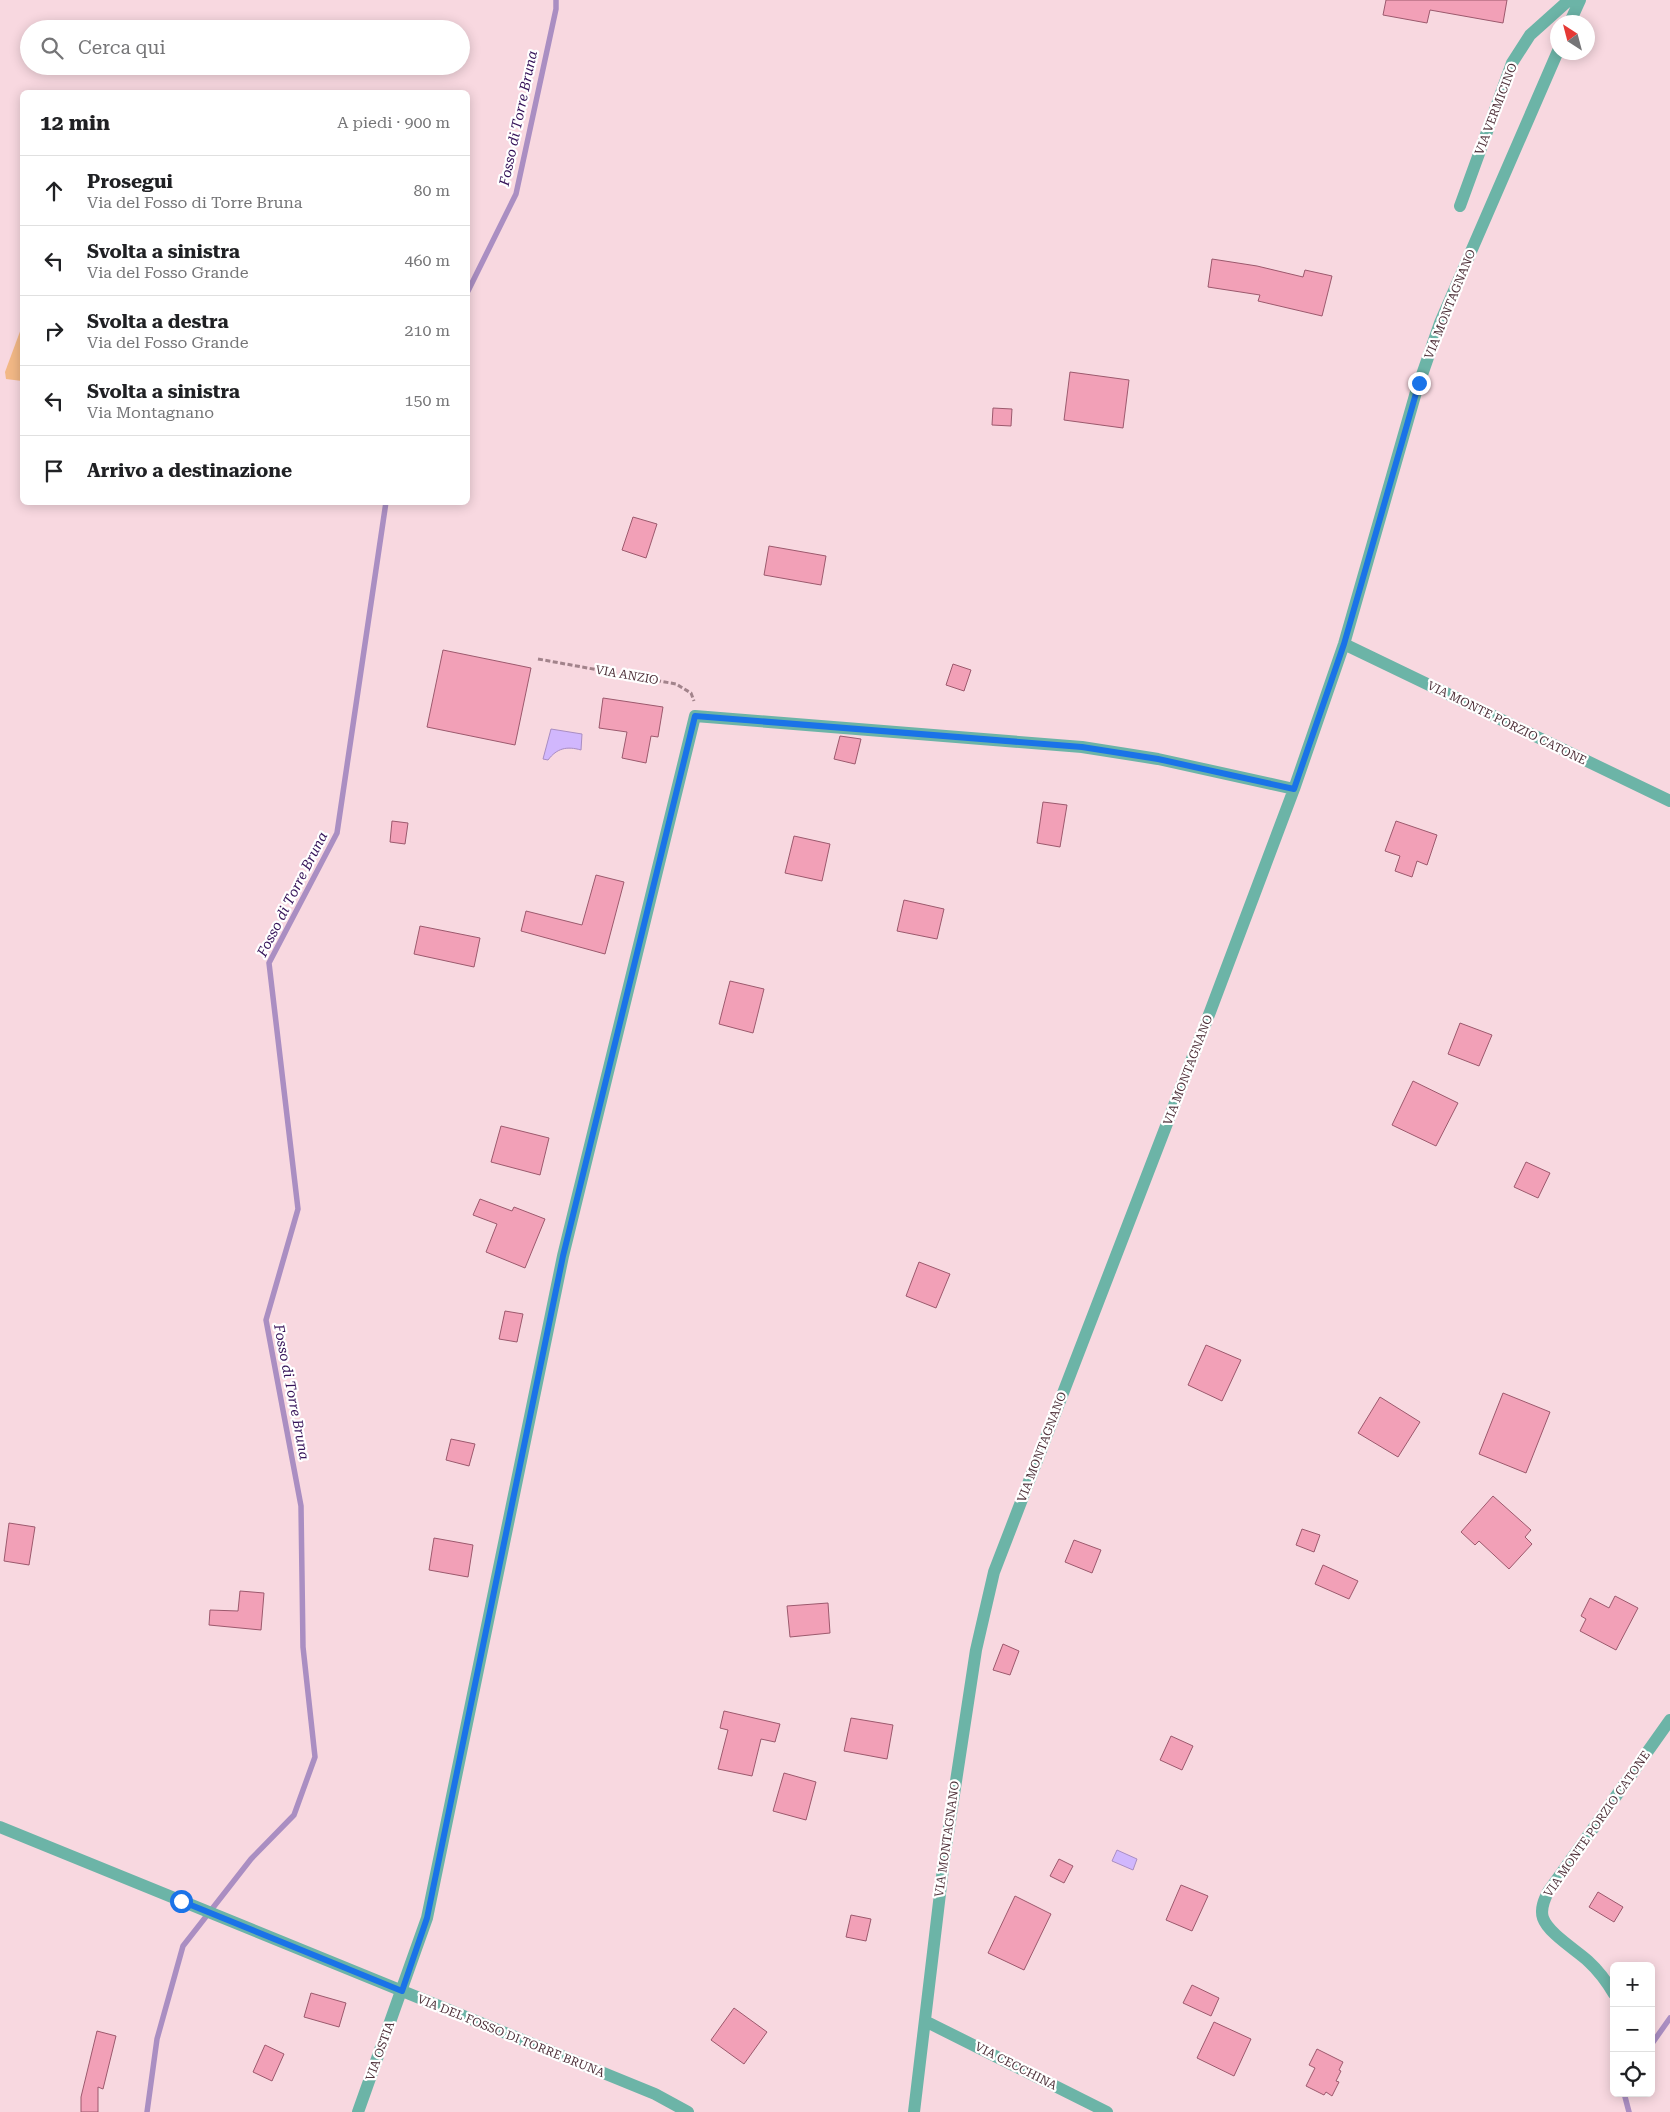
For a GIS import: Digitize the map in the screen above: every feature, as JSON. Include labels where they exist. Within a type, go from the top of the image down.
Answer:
[{"type":"street","name":"VIA VERMICINO","points":[[1460,206],[1512,63],[1530,36],[1569,0]]},
{"type":"street","points":[[1573,15],[1580,0]]},
{"type":"street","name":"VIA MONTAGNANO","points":[[914,2112],[940,1884],[976,1650],[994,1572],[1294,789],[1344,644],[1411,409],[1431,349],[1447,306],[1554,60]]},
{"type":"street","name":"VIA MONTE PORZIO CATONE","points":[[1344,644],[1670,801]]},
{"type":"street","points":[[695,710],[1082,747],[1158,759],[1294,789]]},
{"type":"street","name":"VIA OSTIA","points":[[358,2112],[427,1918],[563,1256],[695,710]]},
{"type":"street","name":"VIA MONTE PORZIO CATONE","points":[[1610,1988],[1590,1962],[1549,1928],[1542,1917],[1542,1907],[1548,1892],[1670,1720]]},
{"type":"street","name":"VIA DEL FOSSO DI TORRE BRUNA","points":[[0,1827],[655,2094],[688,2112]]},
{"type":"street","name":"VIA CECCHINA","points":[[925,2021],[1107,2112]]},
{"type":"path","name":"VIA ANZIO","points":[[538,659],[676,684],[691,693],[695,710]]},
{"type":"shaded area","points":[[20,331],[20,381],[6,379],[5,372]]},
{"type":"shaded area","points":[[551,729],[582,734],[581,750],[563,749],[555,753],[548,760],[543,759]]},
{"type":"shaded area","points":[[1117,1850],[1137,1859],[1133,1870],[1112,1861]]},
{"type":"building","points":[[1386,0],[1507,0],[1503,23],[1430,10],[1427,23],[1383,15]]},
{"type":"building","points":[[1212,259],[1257,266],[1303,277],[1305,270],[1332,276],[1322,316],[1258,301],[1260,295],[1208,287]]},
{"type":"building","points":[[1070,372],[1129,380],[1123,428],[1064,420]]},
{"type":"building","points":[[993,408],[1012,409],[1011,426],[992,425]]},
{"type":"building","points":[[633,517],[657,524],[646,558],[622,550]]},
{"type":"building","points":[[769,546],[826,556],[821,585],[764,575]]},
{"type":"building","points":[[443,650],[531,668],[515,745],[427,727]]},
{"type":"building","points":[[953,664],[971,670],[964,691],[946,685]]},
{"type":"building","points":[[603,698],[663,707],[658,737],[651,736],[646,763],[622,758],[627,732],[599,728]]},
{"type":"building","points":[[840,736],[861,739],[855,764],[834,759]]},
{"type":"building","points":[[1043,802],[1067,805],[1060,847],[1037,843]]},
{"type":"building","points":[[392,821],[408,823],[405,844],[390,842]]},
{"type":"building","points":[[1396,821],[1437,835],[1427,865],[1417,861],[1412,877],[1395,871],[1400,856],[1385,851]]},
{"type":"building","points":[[794,836],[830,844],[822,881],[785,873]]},
{"type":"building","points":[[596,875],[624,882],[605,954],[521,931],[526,911],[582,925]]},
{"type":"building","points":[[904,900],[944,909],[937,939],[897,931]]},
{"type":"building","points":[[420,926],[480,938],[474,967],[414,954]]},
{"type":"building","points":[[730,981],[764,989],[753,1033],[719,1024]]},
{"type":"building","points":[[1460,1023],[1492,1035],[1479,1066],[1448,1054]]},
{"type":"building","points":[[1413,1081],[1458,1103],[1436,1146],[1392,1125]]},
{"type":"building","points":[[501,1126],[549,1138],[540,1175],[491,1162]]},
{"type":"building","points":[[1526,1162],[1550,1173],[1538,1198],[1514,1187]]},
{"type":"building","points":[[480,1199],[512,1211],[514,1207],[545,1219],[525,1268],[486,1252],[497,1224],[473,1215]]},
{"type":"building","points":[[919,1262],[950,1274],[936,1308],[906,1296]]},
{"type":"building","points":[[505,1311],[523,1314],[517,1342],[499,1339]]},
{"type":"building","points":[[1206,1345],[1241,1360],[1222,1401],[1188,1385]]},
{"type":"building","points":[[1503,1393],[1550,1412],[1526,1473],[1479,1454]]},
{"type":"building","points":[[1380,1397],[1420,1422],[1398,1457],[1358,1433]]},
{"type":"building","points":[[451,1439],[475,1444],[469,1466],[446,1460]]},
{"type":"building","points":[[1493,1496],[1531,1530],[1525,1537],[1532,1544],[1509,1569],[1479,1541],[1475,1545],[1461,1532]]},
{"type":"building","points":[[9,1523],[35,1527],[29,1565],[4,1561]]},
{"type":"building","points":[[1302,1529],[1320,1535],[1314,1552],[1296,1545]]},
{"type":"building","points":[[434,1538],[473,1545],[468,1577],[429,1570]]},
{"type":"building","points":[[1074,1540],[1101,1550],[1092,1573],[1065,1562]]},
{"type":"building","points":[[1323,1565],[1358,1581],[1349,1599],[1315,1584]]},
{"type":"building","points":[[240,1591],[264,1593],[261,1630],[209,1625],[210,1610],[238,1611]]},
{"type":"building","points":[[1615,1596],[1638,1608],[1616,1650],[1580,1631],[1586,1619],[1581,1616],[1590,1598],[1609,1608]]},
{"type":"building","points":[[828,1603],[830,1633],[790,1637],[787,1606]]},
{"type":"building","points":[[1003,1644],[1019,1651],[1010,1675],[993,1670]]},
{"type":"building","points":[[724,1711],[780,1724],[775,1742],[761,1739],[752,1776],[718,1769],[728,1730],[720,1728]]},
{"type":"building","points":[[851,1718],[893,1725],[887,1759],[844,1751]]},
{"type":"building","points":[[1171,1736],[1193,1746],[1182,1770],[1160,1760]]},
{"type":"building","points":[[784,1773],[816,1782],[806,1820],[773,1811]]},
{"type":"building","points":[[1059,1859],[1073,1866],[1064,1883],[1050,1876]]},
{"type":"building","points":[[1181,1885],[1208,1896],[1192,1931],[1166,1920]]},
{"type":"building","points":[[1598,1892],[1623,1907],[1614,1922],[1589,1907]]},
{"type":"building","points":[[1015,1896],[1051,1914],[1024,1970],[988,1953]]},
{"type":"building","points":[[851,1915],[871,1919],[866,1941],[846,1937]]},
{"type":"building","points":[[1192,1985],[1219,1998],[1211,2016],[1183,2003]]},
{"type":"building","points":[[311,1993],[346,2003],[339,2027],[304,2017]]},
{"type":"building","points":[[734,2008],[767,2032],[744,2064],[711,2040]]},
{"type":"building","points":[[1214,2022],[1251,2039],[1234,2076],[1197,2058]]},
{"type":"building","points":[[97,2031],[116,2036],[103,2089],[98,2087],[98,2112],[81,2112],[81,2097]]},
{"type":"building","points":[[265,2045],[284,2054],[272,2081],[253,2072]]},
{"type":"building","points":[[1317,2049],[1343,2062],[1336,2081],[1339,2082],[1332,2096],[1326,2092],[1324,2095],[1306,2086],[1315,2068],[1309,2065]]},
{"type":"waterway","name":"Fosso di Torre Bruna","points":[[470,287],[516,194],[556,9],[556,0]]},
{"type":"waterway","name":"Fosso di Torre Bruna","points":[[147,2112],[157,2039],[183,1946],[251,1859],[294,1815],[315,1757],[303,1647],[301,1506],[266,1320],[298,1209],[269,963],[337,833],[386,505]]},
{"type":"waterway","points":[[1655,2039],[1670,2018]]},
{"type":"waterway","points":[[1625,2097],[1629,2112]]},
{"type":"route","points":[[181,1901],[402,1991],[427,1918],[563,1256],[695,716],[1042,742],[1158,759],[1294,789],[1344,644],[1419,383]]}]
